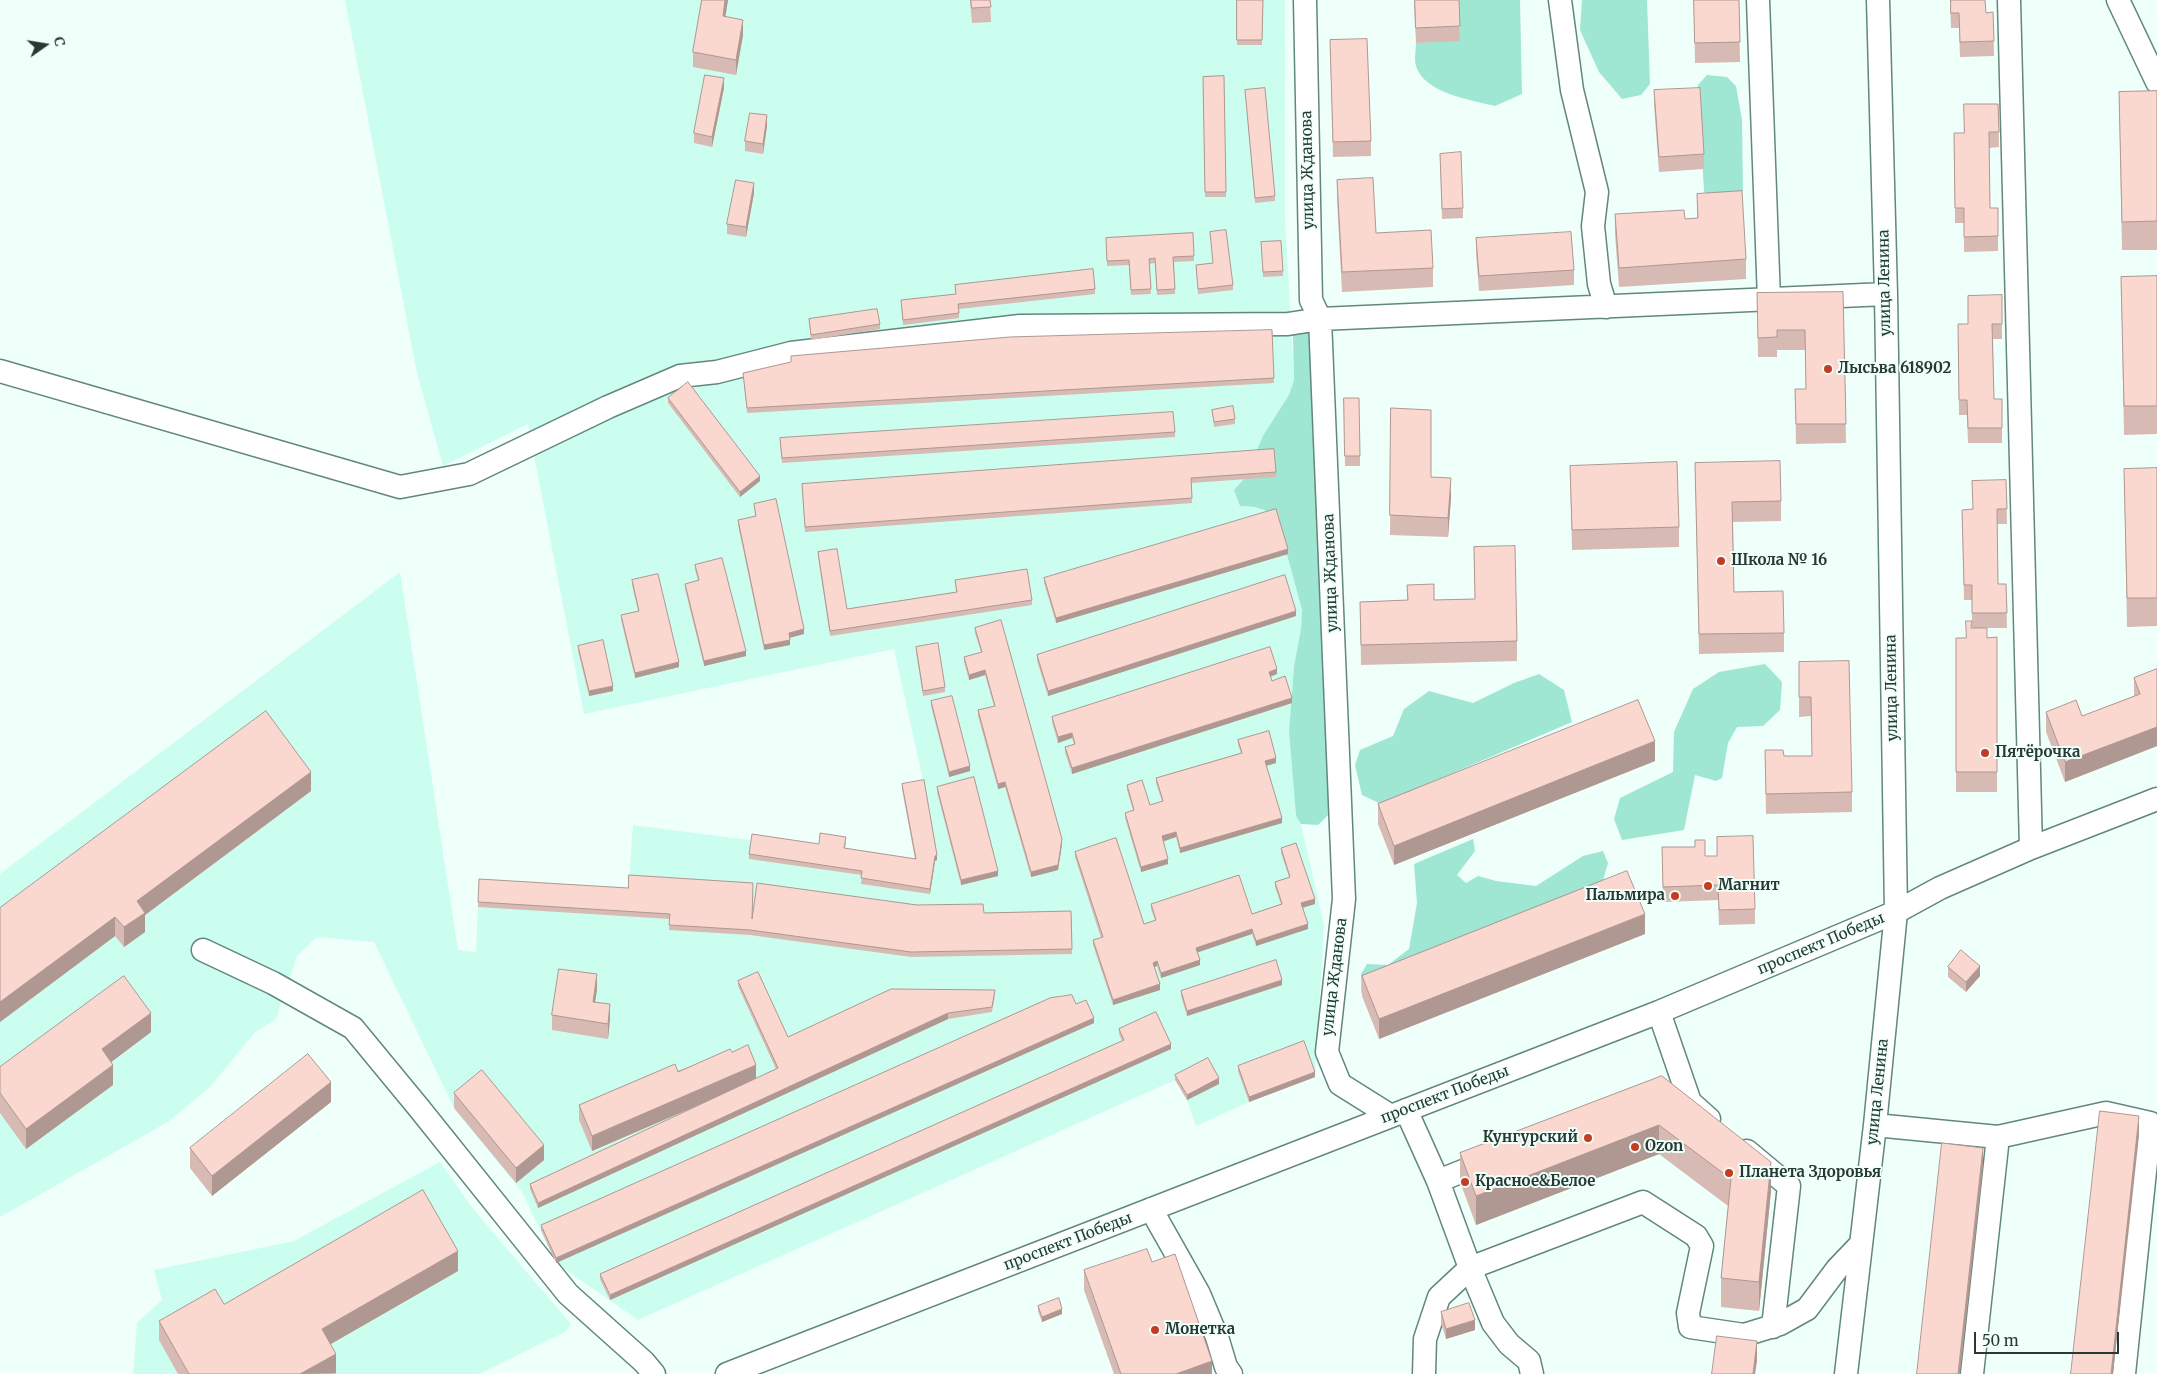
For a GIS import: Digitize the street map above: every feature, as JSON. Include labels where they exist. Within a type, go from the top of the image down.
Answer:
[{"type":"street","name":"улица Жданова","points":[[1305,0],[1311,300],[1320,319],[1344,899],[1327,1052],[1340,1084],[1398,1113]]},
{"type":"street","points":[[1560,0],[1572,90],[1597,192],[1593,226],[1600,284],[1606,307]]},
{"type":"street","points":[[1758,0],[1769,300]]},
{"type":"street","name":"улица Ленина","points":[[1846,1374],[1896,912],[1886,294],[1878,0]]},
{"type":"street","points":[[2009,0],[2031,848]]},
{"type":"street","points":[[2118,0],[2157,82]]},
{"type":"street","points":[[0,371],[400,487],[469,474],[608,407],[680,376],[717,372],[791,353],[1020,326],[1288,324],[1320,319],[1886,294]]},
{"type":"street","name":"проспект Победы","points":[[727,1374],[1659,1012],[1896,912],[1940,888],[2031,848],[2157,799]]},
{"type":"street","points":[[203,950],[273,984],[353,1028],[568,1294],[644,1362],[654,1374]]},
{"type":"street","points":[[1659,1012],[1675,1088],[1789,1186],[1772,1327]]},
{"type":"street","points":[[1874,1125],[1998,1137],[2106,1112],[2150,1123],[2124,1374]]},
{"type":"street","points":[[1398,1113],[1438,1181],[1492,1323],[1509,1344],[1530,1361],[1532,1374]]},
{"type":"street","points":[[1972,1374],[1998,1137]]},
{"type":"street","points":[[1438,1181],[1511,1152]]},
{"type":"street","points":[[1424,1374],[1425,1339],[1439,1297],[1470,1268],[1643,1202],[1696,1236],[1702,1246],[1688,1313],[1690,1326],[1744,1335],[1772,1327],[1807,1309],[1837,1269],[1860,1245]]},
{"type":"street","points":[[1151,1209],[1199,1294],[1217,1337],[1226,1367],[1231,1374]]},
{"type":"shaded area","points":[[345,0],[1285,0],[1285,218],[1294,380],[1289,395],[1264,434],[1276,477],[1244,479],[1240,506],[1255,507],[1276,514],[1302,610],[1301,629],[1294,666],[1289,732],[1296,816],[1301,824],[1324,925],[1315,1077],[1249,1102],[1196,1126],[1187,1100],[1175,1080],[638,1320],[556,1263],[522,1192],[454,1108],[374,942],[317,937],[297,956],[276,1019],[254,1033],[211,1086],[168,1122],[0,1217],[0,874],[400,572],[458,950],[476,952],[479,884],[628,893],[633,825],[819,849],[820,838],[846,842],[844,852],[916,864],[902,789],[924,785],[894,649],[584,714],[528,424],[443,466],[417,373]]},
{"type":"shaded area","points":[[1458,0],[1520,0],[1522,94],[1495,106],[1462,98],[1438,89],[1428,83],[1421,75],[1415,63],[1416,43],[1460,40]]},
{"type":"shaded area","points":[[1582,0],[1647,0],[1650,84],[1641,95],[1622,99],[1599,72],[1580,30]]},
{"type":"shaded area","points":[[1707,75],[1727,77],[1736,86],[1742,120],[1743,191],[1734,201],[1712,203],[1704,191],[1698,85]]},
{"type":"shaded area","points":[[1303,327],[1313,335],[1316,498],[1331,812],[1318,825],[1301,824],[1296,816],[1289,732],[1294,666],[1301,629],[1302,610],[1276,514],[1255,507],[1240,506],[1234,490],[1244,479],[1264,434],[1289,395],[1294,380],[1293,336],[1295,330]]},
{"type":"shaded area","points":[[1765,664],[1782,682],[1780,710],[1763,726],[1737,727],[1728,743],[1722,778],[1716,781],[1695,775],[1684,830],[1622,840],[1614,819],[1620,798],[1673,772],[1674,732],[1693,689],[1719,672]]},
{"type":"shaded area","points":[[1539,674],[1564,690],[1572,722],[1381,804],[1362,795],[1355,765],[1360,750],[1393,736],[1404,709],[1429,691],[1473,703],[1514,683]]},
{"type":"shaded area","points":[[1473,839],[1475,851],[1457,875],[1466,883],[1478,876],[1496,881],[1536,886],[1583,856],[1603,851],[1608,863],[1598,898],[1361,993],[1361,974],[1367,964],[1388,965],[1409,949],[1417,903],[1414,864]]},
{"type":"shaded area","points":[[440,1162],[474,1210],[571,1324],[565,1332],[479,1374],[133,1374],[137,1323],[162,1300],[154,1270],[294,1241]]},
{"type":"building","points":[[702,0],[725,0],[723,16],[743,20],[736,60],[693,52]]},
{"type":"building","points":[[971,0],[990,0],[991,7],[972,8]]},
{"type":"building","points":[[1237,0],[1263,0],[1262,40],[1237,40]]},
{"type":"building","points":[[1415,0],[1459,0],[1460,26],[1416,28]]},
{"type":"building","points":[[1694,0],[1739,0],[1740,42],[1695,43]]},
{"type":"building","points":[[1951,0],[1985,0],[1986,13],[1993,12],[1994,41],[1960,42],[1959,13],[1951,13]]},
{"type":"building","points":[[1367,39],[1371,141],[1333,142],[1330,40]]},
{"type":"building","points":[[705,75],[724,78],[712,137],[694,133]]},
{"type":"building","points":[[1224,76],[1226,192],[1205,192],[1203,77]]},
{"type":"building","points":[[1265,88],[1275,196],[1255,198],[1245,90]]},
{"type":"building","points":[[1700,88],[1704,154],[1659,157],[1654,90]]},
{"type":"building","points":[[2157,91],[2157,221],[2122,222],[2119,92]]},
{"type":"building","points":[[1964,104],[1998,104],[1999,132],[1989,132],[1990,208],[1998,208],[1998,236],[1964,237],[1964,208],[1955,208],[1954,133],[1964,133]]},
{"type":"building","points":[[750,113],[767,115],[763,144],[745,141]]},
{"type":"building","points":[[1461,152],[1463,208],[1442,209],[1440,154]]},
{"type":"building","points":[[1373,178],[1376,233],[1431,230],[1433,268],[1342,272],[1337,180]]},
{"type":"building","points":[[736,180],[754,183],[746,227],[727,224]]},
{"type":"building","points":[[1742,191],[1746,259],[1619,268],[1615,214],[1684,210],[1685,219],[1698,218],[1697,194]]},
{"type":"building","points":[[1226,230],[1233,285],[1198,289],[1196,265],[1213,263],[1210,232]]},
{"type":"building","points":[[1571,232],[1574,270],[1479,276],[1476,238]]},
{"type":"building","points":[[1193,233],[1194,256],[1173,257],[1175,289],[1157,290],[1155,258],[1149,259],[1151,289],[1131,290],[1129,260],[1107,261],[1106,238]]},
{"type":"building","points":[[1281,241],[1283,271],[1263,272],[1261,242]]},
{"type":"building","points":[[1093,269],[1095,289],[958,304],[959,313],[903,320],[901,300],[956,294],[955,285]]},
{"type":"building","points":[[2157,276],[2157,406],[2124,406],[2121,277]]},
{"type":"building","points":[[1843,292],[1846,424],[1796,424],[1795,389],[1806,389],[1805,330],[1777,330],[1777,337],[1758,338],[1757,293]]},
{"type":"building","points":[[2002,295],[2002,324],[1992,324],[1994,399],[2002,399],[2002,428],[1968,428],[1967,400],[1959,400],[1958,324],[1968,324],[1968,296]]},
{"type":"building","points":[[877,309],[880,324],[811,335],[809,319]]},
{"type":"building","points":[[1272,330],[1274,378],[747,408],[743,373],[791,362],[791,356],[1010,337]]},
{"type":"building","points":[[688,382],[760,476],[740,492],[668,398]]},
{"type":"building","points":[[1344,398],[1359,398],[1360,456],[1345,456]]},
{"type":"building","points":[[1233,406],[1235,419],[1214,422],[1212,410]]},
{"type":"building","points":[[1391,408],[1431,410],[1431,477],[1451,478],[1448,518],[1390,515]]},
{"type":"building","points":[[1173,412],[1175,432],[782,458],[780,438]]},
{"type":"building","points":[[1274,449],[1276,472],[1191,478],[1192,498],[805,527],[802,484]]},
{"type":"building","points":[[1780,461],[1781,501],[1732,502],[1734,592],[1783,591],[1784,633],[1699,634],[1695,463]]},
{"type":"building","points":[[1677,462],[1679,527],[1572,530],[1570,466]]},
{"type":"building","points":[[2157,468],[2157,598],[2127,598],[2124,469]]},
{"type":"building","points":[[2006,480],[2007,509],[1997,509],[1998,584],[2006,584],[2007,613],[1972,613],[1972,585],[1964,585],[1962,510],[1973,509],[1972,481]]},
{"type":"building","points":[[776,499],[804,629],[789,633],[790,640],[764,645],[738,520],[756,516],[754,504]]},
{"type":"building","points":[[1276,509],[1288,549],[1056,618],[1044,578]]},
{"type":"building","points":[[1515,546],[1517,641],[1361,645],[1360,602],[1408,600],[1407,585],[1434,584],[1434,600],[1475,599],[1474,547]]},
{"type":"building","points":[[837,549],[847,609],[957,592],[955,580],[1027,569],[1032,600],[830,631],[818,552]]},
{"type":"building","points":[[722,558],[746,651],[704,661],[685,584],[699,580],[695,565]]},
{"type":"building","points":[[658,574],[679,662],[635,673],[621,615],[639,611],[632,580]]},
{"type":"building","points":[[1285,575],[1296,611],[1048,691],[1037,655]]},
{"type":"building","points":[[1001,620],[1062,839],[1058,865],[1031,872],[1005,782],[998,784],[978,710],[995,706],[985,670],[969,675],[964,657],[982,652],[975,628]]},
{"type":"building","points":[[1966,621],[1972,621],[1971,628],[1987,628],[1987,638],[1997,637],[1997,772],[1956,772],[1956,638],[1966,638]]},
{"type":"building","points":[[603,640],[613,686],[589,691],[578,646]]},
{"type":"building","points":[[938,643],[945,687],[923,691],[916,647]]},
{"type":"building","points":[[1270,647],[1277,669],[1269,672],[1272,681],[1285,676],[1292,698],[1072,768],[1065,747],[1075,744],[1072,733],[1058,737],[1052,717]]},
{"type":"building","points":[[1849,661],[1852,792],[1766,794],[1765,750],[1783,750],[1784,756],[1812,756],[1811,697],[1799,697],[1799,662]]},
{"type":"building","points":[[2157,669],[2157,727],[2065,762],[2046,712],[2076,700],[2082,716],[2140,694],[2134,678]]},
{"type":"building","points":[[952,696],[970,766],[949,772],[931,701]]},
{"type":"building","points":[[1638,700],[1655,741],[1394,846],[1378,804]]},
{"type":"building","points":[[266,711],[311,772],[137,901],[145,913],[124,927],[115,917],[0,1002],[0,908]]},
{"type":"building","points":[[1269,731],[1276,758],[1265,761],[1282,818],[1180,848],[1176,832],[1162,836],[1168,859],[1141,867],[1125,813],[1134,810],[1127,785],[1142,780],[1150,805],[1163,801],[1156,778],[1242,753],[1238,740]]},
{"type":"building","points":[[974,777],[998,871],[961,880],[937,787]]},
{"type":"building","points":[[924,780],[937,855],[935,856],[930,889],[861,878],[862,871],[749,854],[752,834],[819,844],[820,833],[846,837],[844,848],[916,859],[902,784]]},
{"type":"building","name":"Магнит","points":[[1753,836],[1755,909],[1719,910],[1718,885],[1663,887],[1662,847],[1695,847],[1695,840],[1705,840],[1705,856],[1717,856],[1717,837]]},
{"type":"building","points":[[1116,838],[1144,924],[1156,920],[1151,904],[1239,875],[1252,914],[1282,904],[1275,882],[1290,877],[1281,848],[1296,843],[1315,899],[1301,903],[1308,924],[1256,941],[1252,929],[1196,948],[1200,960],[1161,973],[1157,961],[1153,963],[1160,984],[1113,1000],[1093,940],[1103,937],[1075,852]]},
{"type":"building","points":[[1627,871],[1645,914],[1379,1019],[1362,976]]},
{"type":"building","points":[[629,875],[753,883],[752,919],[757,883],[917,905],[983,904],[984,913],[1071,911],[1072,949],[911,952],[750,930],[669,925],[670,914],[478,902],[479,879],[628,888]]},
{"type":"building","points":[[1961,950],[1980,966],[1966,982],[1948,967]]},
{"type":"building","points":[[1276,960],[1282,980],[1187,1011],[1181,991]]},
{"type":"building","points":[[559,969],[597,974],[593,1002],[610,1004],[608,1024],[552,1015]]},
{"type":"building","points":[[758,972],[788,1037],[891,989],[995,990],[992,1007],[948,1013],[538,1203],[530,1184],[778,1068],[738,981]]},
{"type":"building","points":[[124,976],[151,1013],[102,1049],[113,1065],[26,1129],[0,1093],[0,1067]]},
{"type":"building","points":[[1072,995],[1076,1004],[1086,1000],[1094,1018],[556,1258],[541,1225],[1050,998]]},
{"type":"building","points":[[1156,1012],[1171,1044],[610,1295],[600,1274],[1124,1040],[1119,1029]]},
{"type":"building","points":[[1304,1041],[1315,1072],[1249,1097],[1238,1066]]},
{"type":"building","points":[[748,1045],[756,1065],[592,1136],[579,1105],[675,1064],[678,1072],[730,1049],[732,1052]]},
{"type":"building","points":[[308,1054],[331,1082],[212,1176],[190,1148]]},
{"type":"building","points":[[1208,1058],[1219,1078],[1187,1095],[1175,1075]]},
{"type":"building","points":[[482,1070],[544,1145],[516,1168],[454,1093]]},
{"type":"building","points":[[1662,1076],[1771,1162],[1759,1282],[1721,1278],[1731,1179],[1659,1125],[1476,1196],[1460,1153]]},
{"type":"building","points":[[2100,1111],[2139,1116],[2111,1374],[2071,1374]]},
{"type":"building","points":[[1942,1143],[1983,1148],[1958,1374],[1917,1374]]},
{"type":"building","points":[[423,1190],[458,1251],[322,1329],[336,1354],[300,1374],[189,1374],[159,1321],[215,1289],[224,1304]]},
{"type":"building","points":[[1147,1249],[1152,1262],[1175,1254],[1212,1361],[1176,1374],[1121,1374],[1084,1270]]},
{"type":"building","points":[[1059,1298],[1062,1309],[1042,1317],[1038,1306]]},
{"type":"building","points":[[1469,1303],[1475,1320],[1446,1329],[1441,1312]]},
{"type":"building","points":[[1717,1336],[1757,1341],[1753,1374],[1712,1374]]},
{"type":"place","name":"Лысьва 618902","points":[[1828,369]]},
{"type":"place","name":"Школа № 16","points":[[1721,561]]},
{"type":"place","name":"Пятёрочка","points":[[1985,753]]},
{"type":"place","name":"Магнит","points":[[1708,886]]},
{"type":"place","name":"Пальмира","points":[[1675,896]]},
{"type":"place","name":"Кунгурский","points":[[1588,1138]]},
{"type":"place","name":"Ozon","points":[[1635,1147]]},
{"type":"place","name":"Планета Здоровья","points":[[1729,1173]]},
{"type":"place","name":"Красное&Белое","points":[[1465,1182]]},
{"type":"place","name":"Монетка","points":[[1155,1330]]}]
